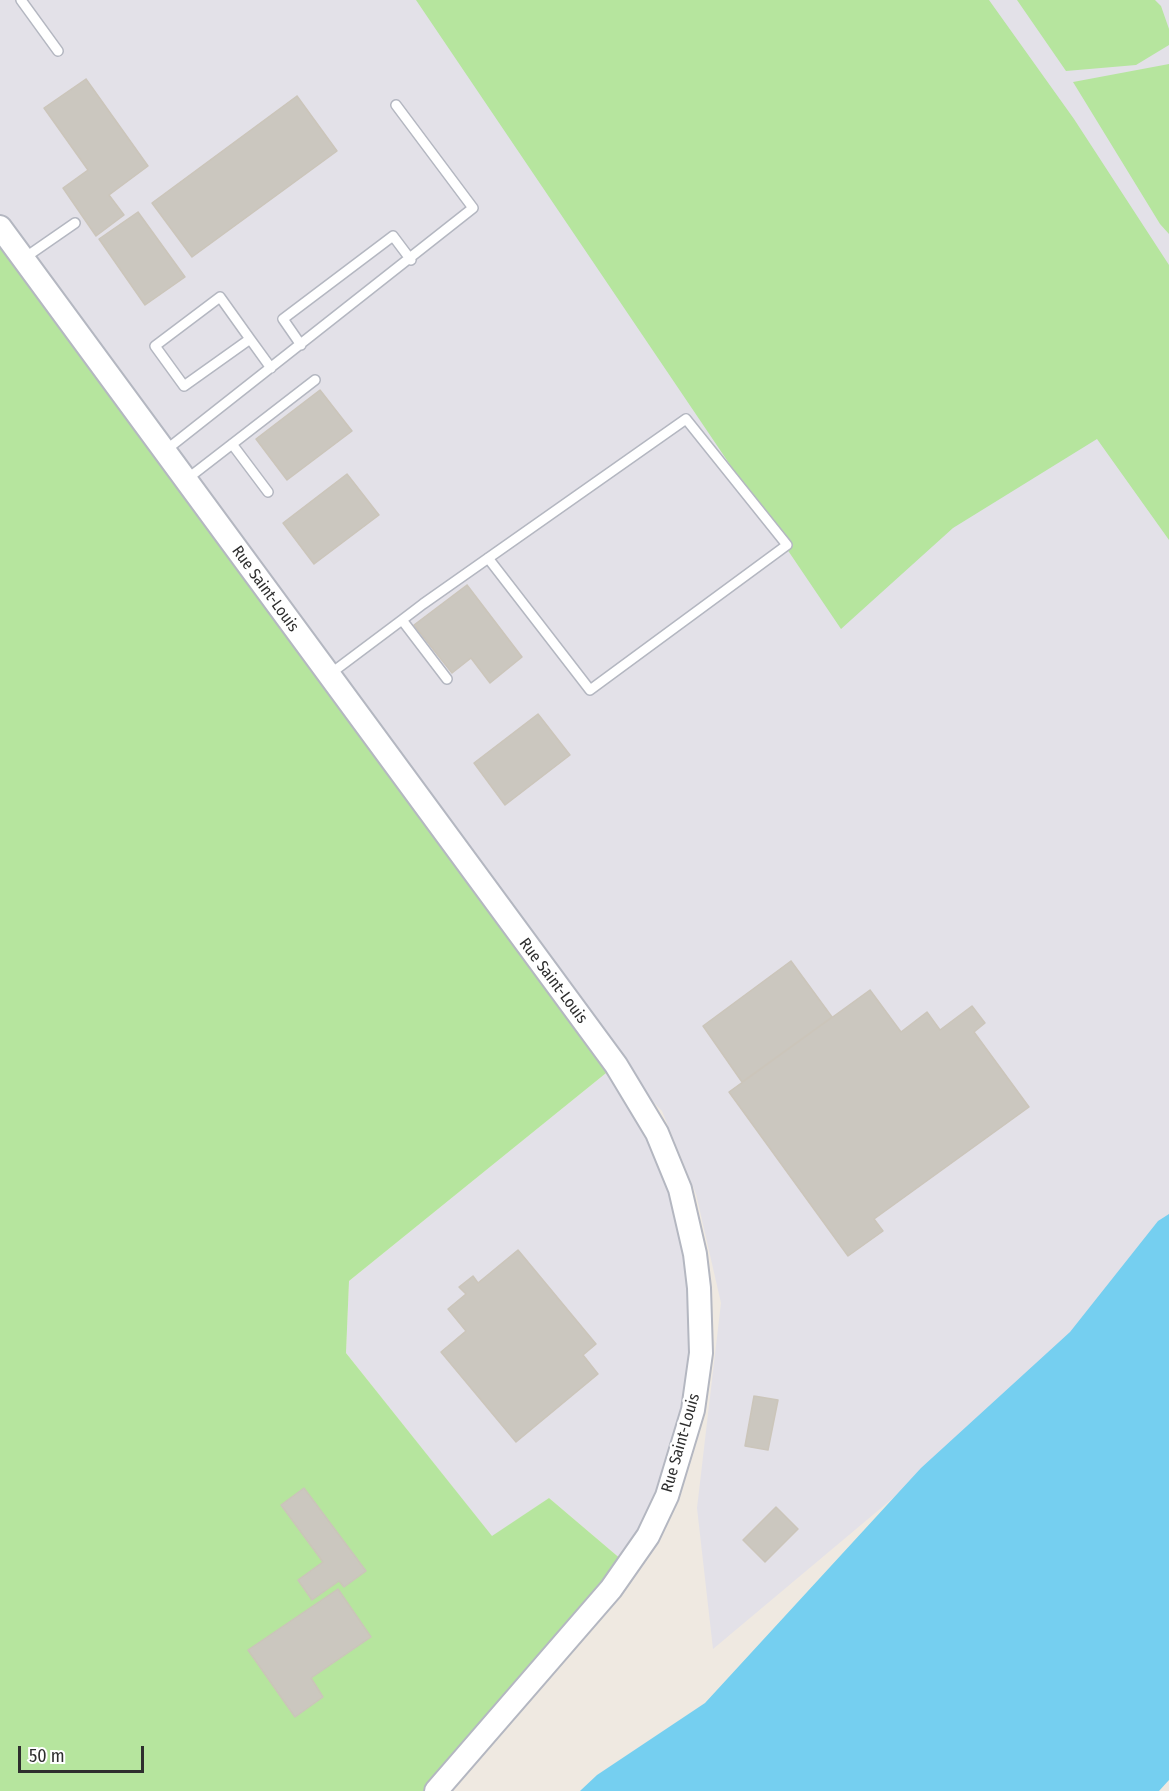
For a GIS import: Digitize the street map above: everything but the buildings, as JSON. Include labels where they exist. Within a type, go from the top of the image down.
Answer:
[{"type":"street","name":"Rue Saint-Louis","points":[[0,227],[616,1065],[642,1105],[668,1155],[680,1189],[695,1254],[699,1288],[701,1353],[693,1410],[674,1476],[648,1536],[611,1589],[436,1791]]},
{"type":"lane","points":[[21,0],[58,51]]},
{"type":"lane","points":[[164,452],[411,260],[473,208],[396,105]]},
{"type":"lane","points":[[23,259],[75,223]]},
{"type":"lane","points":[[301,345],[283,319],[393,236],[411,260]]},
{"type":"lane","points":[[250,339],[184,386],[155,346],[220,297],[271,368]]},
{"type":"lane","points":[[185,480],[315,380]]},
{"type":"lane","points":[[328,676],[488,558],[686,419],[788,545],[590,690],[488,558]]},
{"type":"lane","points":[[232,444],[268,492]]},
{"type":"lane","points":[[402,620],[447,679]]},
{"type":"shaded area","points":[[0,0],[1169,0],[1169,1279],[930,1467],[713,1649],[697,1508],[721,1303],[696,1194],[662,1111],[619,1068],[688,1221],[693,1411],[629,1566],[549,1498],[492,1537],[346,1353],[349,1281],[616,1065],[0,227]]},
{"type":"green space","points":[[416,0],[989,0],[1074,119],[1169,265],[1169,540],[1097,439],[953,528],[841,629]]},
{"type":"green space","points":[[1017,0],[1155,0],[1161,6],[1169,29],[1169,45],[1136,65],[1066,71]]},
{"type":"green space","points":[[1169,64],[1169,234],[1160,224],[1073,82]]},
{"type":"green space","points":[[0,227],[616,1065],[349,1281],[346,1353],[492,1536],[549,1498],[629,1566],[436,1791],[0,1791]]},
{"type":"water","points":[[1169,1214],[1169,1780],[1159,1791],[580,1791],[597,1775],[705,1703],[921,1468],[1070,1332],[1158,1221]]}]
